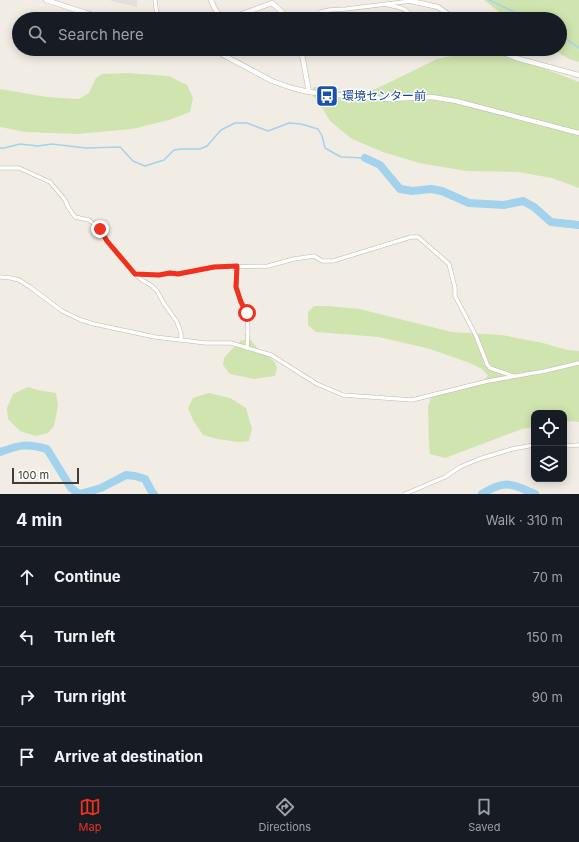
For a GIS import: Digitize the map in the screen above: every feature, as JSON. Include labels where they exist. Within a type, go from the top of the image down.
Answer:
[{"type":"street","points":[[46,0],[83,12]]},
{"type":"street","points":[[155,0],[156,12]]},
{"type":"street","points":[[211,0],[216,12]]},
{"type":"street","points":[[246,12],[271,1],[282,12]]},
{"type":"street","points":[[321,12],[411,1],[438,6],[446,12]]},
{"type":"street","points":[[385,4],[408,12]]},
{"type":"street","points":[[225,56],[272,81],[309,92],[388,99],[432,97],[456,101],[579,133]]},
{"type":"street","points":[[302,56],[309,92]]},
{"type":"street","points":[[511,56],[579,75]]},
{"type":"street","points":[[0,168],[19,168],[50,182],[65,200],[75,217],[89,220],[100,229],[107,241],[135,274],[157,291],[177,322],[181,333],[181,340]]},
{"type":"street","points":[[135,274],[178,274],[214,267],[268,266],[294,259],[314,256],[322,261],[333,261],[411,237],[418,237],[449,264],[455,288],[455,296],[476,336],[487,364],[490,368],[514,376]]},
{"type":"street","points":[[237,266],[236,287],[241,302],[247,313],[247,348]]},
{"type":"street","points":[[0,277],[19,280],[62,311],[94,324],[155,337],[206,343],[231,343],[271,355],[317,384],[343,395],[412,400],[440,392],[579,363]]},
{"type":"street","points":[[567,446],[579,445]]},
{"type":"street","points":[[405,494],[445,477],[460,467],[479,459],[512,449],[531,446]]},
{"type":"green space","points":[[484,0],[579,0],[579,62],[564,56],[567,56],[567,12],[499,12]]},
{"type":"green space","points":[[451,56],[512,56],[579,82],[579,188],[552,178],[518,172],[467,171],[419,163],[383,152],[352,139],[330,121],[318,101],[311,94],[314,87],[319,86],[361,95],[437,59]]},
{"type":"green space","points":[[127,73],[169,76],[187,85],[193,98],[190,112],[169,120],[132,129],[76,134],[26,132],[0,127],[0,89],[47,97],[79,99],[89,93],[96,78],[102,74]]},
{"type":"green space","points":[[314,306],[359,309],[452,332],[502,335],[543,343],[567,350],[579,351],[579,422],[567,422],[567,410],[531,410],[531,428],[522,429],[445,458],[430,454],[428,407],[432,395],[480,383],[488,376],[482,369],[470,363],[430,349],[379,337],[316,332],[308,325],[308,312]]},
{"type":"green space","points":[[242,340],[251,340],[257,348],[274,361],[277,368],[275,376],[254,379],[230,374],[223,365],[224,358]]},
{"type":"green space","points":[[28,387],[56,393],[58,405],[54,426],[48,433],[36,436],[20,431],[8,419],[7,408],[13,394]]},
{"type":"green space","points":[[209,393],[230,398],[246,408],[252,429],[249,441],[238,442],[203,435],[193,420],[188,408],[193,398]]},
{"type":"shaded area","points":[[137,0],[137,7],[111,1]]},
{"type":"waterway","points":[[489,0],[514,12]]},
{"type":"waterway","points":[[567,40],[579,48]]},
{"type":"waterway","points":[[0,148],[20,144],[38,146],[52,144],[86,148],[120,147],[133,161],[145,166],[164,160],[174,150],[200,149],[207,146],[221,130],[235,123],[247,123],[268,131],[289,123],[301,124],[318,129],[322,136],[325,148],[341,157],[365,158]]},
{"type":"waterway","points":[[365,158],[380,165],[400,189],[412,191],[431,189],[442,191],[469,203],[504,205],[523,201],[534,207],[551,222],[579,225]]},
{"type":"waterway","points":[[0,452],[28,445],[47,449],[71,488],[79,494]]},
{"type":"waterway","points":[[80,494],[101,488],[126,475],[145,479],[154,494]]},
{"type":"waterway","points":[[482,494],[490,489],[503,485],[514,486],[535,494]]},
{"type":"place","name":"環境センター前","points":[[327,96]]},
{"type":"route","points":[[100,229],[107,241],[135,274],[178,274],[214,267],[237,266],[236,287],[241,302],[247,313]]}]
